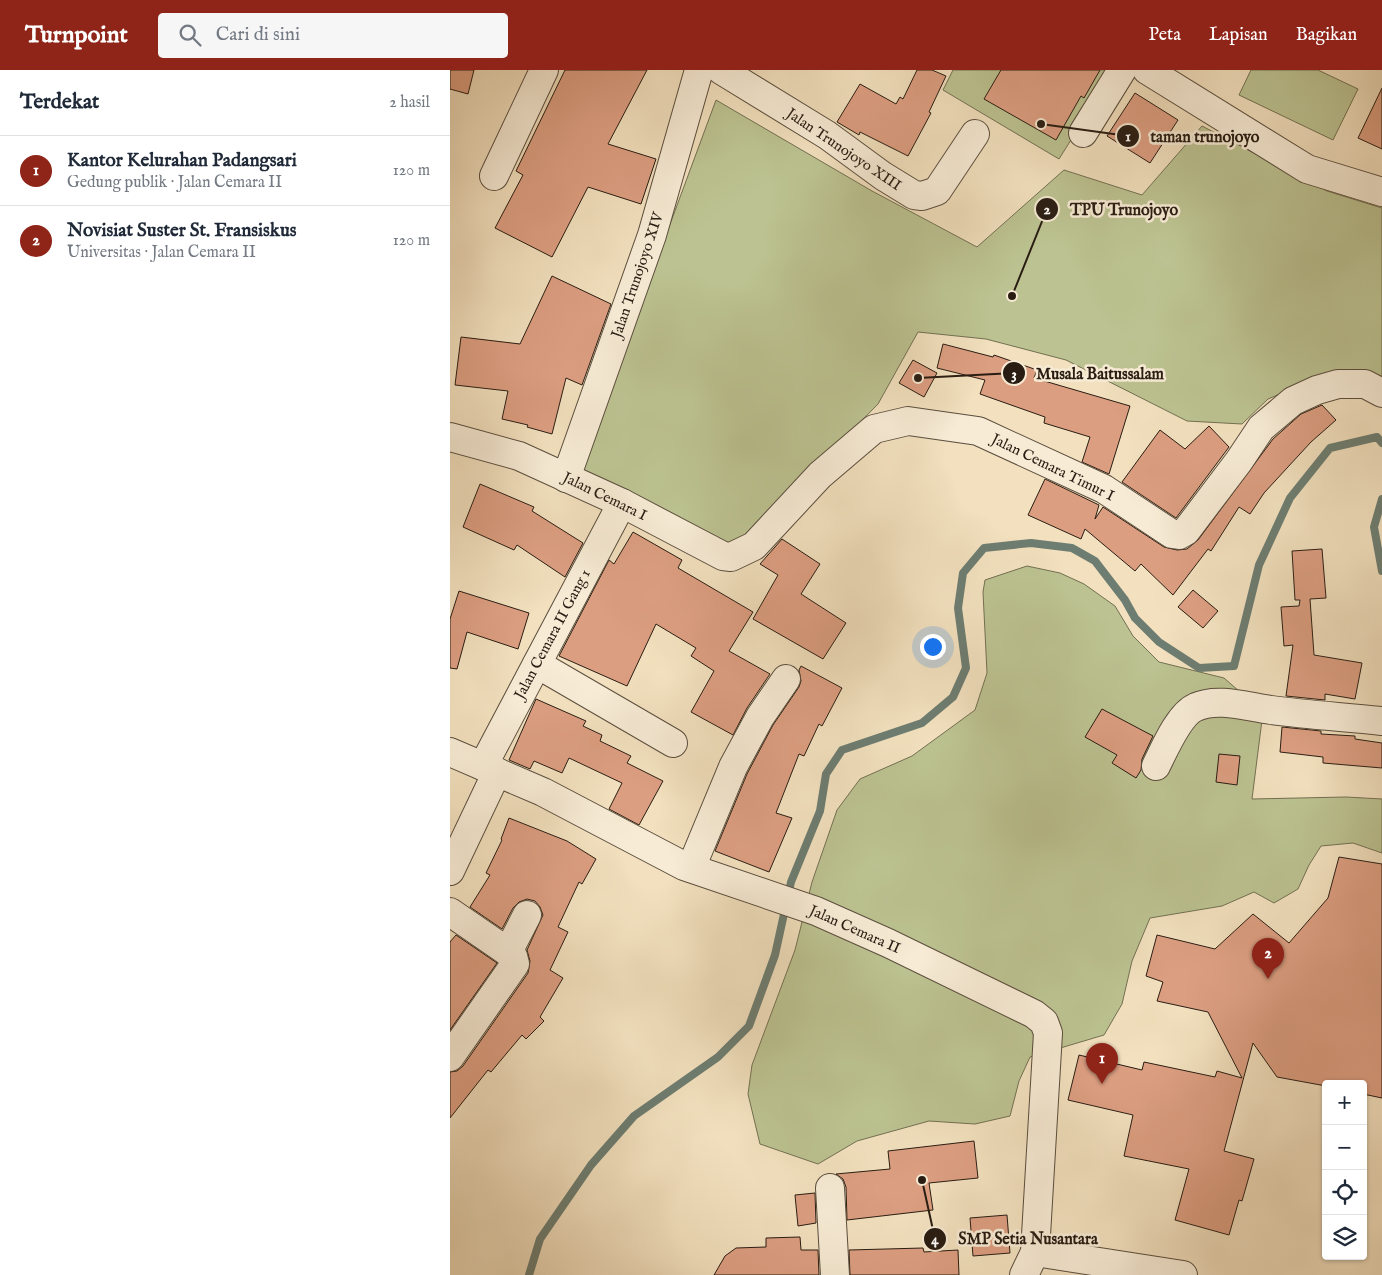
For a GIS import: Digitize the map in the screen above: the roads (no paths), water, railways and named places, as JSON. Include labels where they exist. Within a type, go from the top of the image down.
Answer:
[{"type":"street","points":[[494,176],[544,70]]},
{"type":"street","name":"Jalan Trunojoyo XIV","points":[[566,478],[652,235],[700,70]]},
{"type":"street","name":"Jalan Trunojoyo XIII","points":[[721,70],[827,136],[882,176],[914,195],[922,196],[937,191],[976,134]]},
{"type":"street","points":[[1083,133],[1122,70]]},
{"type":"street","points":[[1147,70],[1307,169],[1382,192]]},
{"type":"street","name":"Jalan Cemara Timur I","points":[[754,546],[820,475],[874,429],[908,421],[978,431],[1104,489],[1172,534],[1179,535],[1186,531],[1239,461],[1261,428],[1293,401],[1317,390],[1338,384],[1365,384],[1382,393]]},
{"type":"street","name":"Jalan Cemara I","points":[[450,437],[519,456],[622,503],[722,556],[731,556],[754,546]]},
{"type":"street","name":"Jalan Cemara II Gang 1","points":[[450,871],[490,769],[536,664],[622,503]]},
{"type":"street","points":[[536,664],[673,743]]},
{"type":"street","points":[[691,868],[733,767],[760,717],[786,679]]},
{"type":"street","points":[[1156,766],[1183,718],[1194,707],[1206,704],[1243,705],[1271,710],[1382,721]]},
{"type":"street","name":"Jalan Cemara II","points":[[450,752],[543,792],[691,868],[789,902],[879,938],[1034,1014],[1044,1022],[1048,1033],[1047,1062],[1029,1263]]},
{"type":"street","points":[[450,912],[508,952],[513,956],[515,964],[450,1057]]},
{"type":"street","points":[[508,952],[526,915]]},
{"type":"street","points":[[830,1188],[835,1275]]},
{"type":"street","points":[[1029,1263],[1183,1275]]},
{"type":"waterway","points":[[529,1275],[540,1239],[591,1165],[634,1116],[718,1057],[749,1026],[775,955],[791,882],[820,811],[826,774],[842,750],[922,723],[953,697],[966,668],[958,608],[963,573],[984,548],[1031,543],[1072,548],[1095,561],[1125,600],[1135,618],[1159,642],[1199,668],[1234,666],[1259,565],[1290,498],[1330,448],[1377,437],[1382,443]]},
{"type":"waterway","points":[[1382,499],[1374,527],[1382,571]]},
{"type":"place","name":"taman trunojoyo","points":[[1041,124]]},
{"type":"place","name":"TPU Trunojoyo","points":[[1012,296]]},
{"type":"place","name":"Musala Baitussalam","points":[[918,378]]},
{"type":"place","name":"Novisiat Suster St. Fransiskus","points":[[1268,979]]},
{"type":"place","name":"Kantor Kelurahan Padangsari","points":[[1102,1084]]},
{"type":"place","name":"SMP Setia Nusantara","points":[[922,1180]]}]
